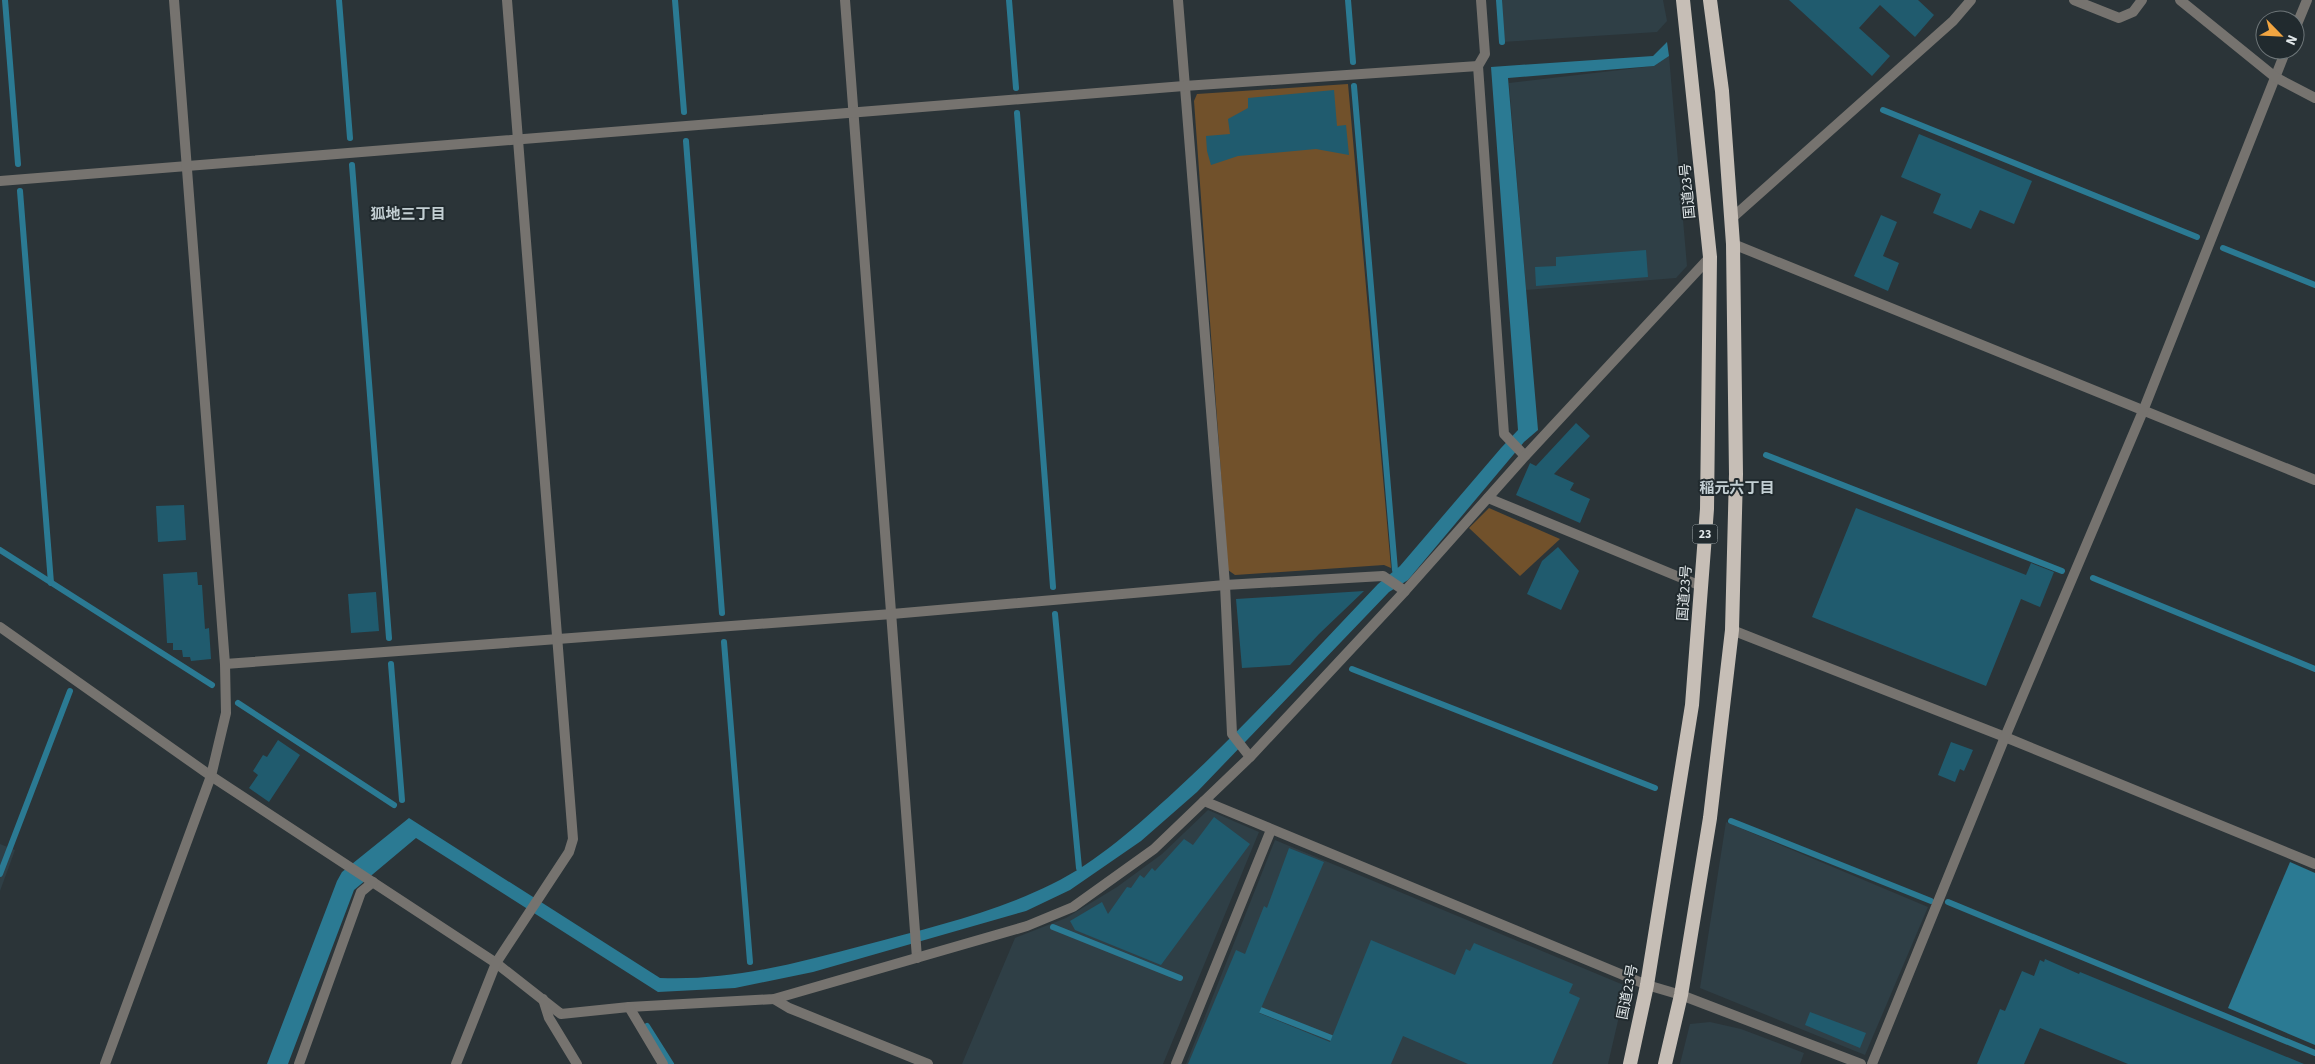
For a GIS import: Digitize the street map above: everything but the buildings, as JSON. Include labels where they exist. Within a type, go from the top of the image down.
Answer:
[{"type":"highway","name":"国道23号","points":[[1630,1064],[1647,984],[1692,705],[1707,509],[1710,257],[1683,0]]},
{"type":"highway","name":"23","points":[[1665,1064],[1681,995],[1710,818],[1732,630],[1736,474],[1733,244],[1722,91],[1710,0]]},
{"type":"street","points":[[105,1064],[211,776],[226,713],[225,664],[174,0]]},
{"type":"street","points":[[456,1064],[496,962],[569,852],[574,839],[507,0]]},
{"type":"street","points":[[845,0],[916,958]]},
{"type":"street","points":[[1178,0],[1224,585],[1232,734],[1250,757]]},
{"type":"street","points":[[1481,0],[1486,54],[1478,66],[1504,434],[1524,456]]},
{"type":"street","points":[[1732,218],[1954,21],[1971,0]]},
{"type":"street","points":[[2074,0],[2119,18],[2133,12],[2142,0]]},
{"type":"street","points":[[2180,0],[2275,77],[2315,98]]},
{"type":"street","points":[[1872,1064],[2005,738],[2143,411],[2282,60]]},
{"type":"street","points":[[0,181],[1184,86],[1478,66]]},
{"type":"street","points":[[1733,244],[2315,480]]},
{"type":"street","points":[[0,627],[211,776],[496,962],[561,1014],[629,1007],[774,999],[1027,926],[1073,907],[1154,849],[1250,757],[1405,591],[1524,456],[1710,257]]},
{"type":"street","points":[[1488,498],[1701,586]]},
{"type":"street","points":[[225,664],[892,614],[1224,585],[1383,576],[1405,591]]},
{"type":"street","points":[[1732,630],[2315,864]]},
{"type":"street","points":[[1204,801],[1647,984],[1681,995],[1861,1064]]},
{"type":"street","points":[[1176,1064],[1271,830]]},
{"type":"street","points":[[299,1064],[361,892],[372,882]]},
{"type":"street","points":[[543,999],[549,1018],[577,1064]]},
{"type":"street","points":[[774,999],[789,1008],[928,1064]]},
{"type":"street","points":[[629,1007],[663,1064]]},
{"type":"shaded area","points":[[1499,0],[1663,0],[1667,21],[1657,32],[1502,42]]},
{"type":"shaded area","points":[[1669,56],[1687,266],[1676,278],[1526,290],[1509,83],[1654,66]]},
{"type":"shaded area","points":[[1348,84],[1391,568],[1384,565],[1235,575],[1228,570],[1194,101],[1197,94]]},
{"type":"shaded area","points":[[1489,508],[1560,539],[1520,576],[1469,528]]},
{"type":"shaded area","points":[[1208,810],[1259,832],[1163,1064],[962,1064],[1015,938],[1066,918],[1117,887],[1162,854]]},
{"type":"shaded area","points":[[1726,822],[1928,907],[1865,1055],[1700,988]]},
{"type":"shaded area","points":[[1275,840],[1626,986],[1608,1064],[1186,1064]]},
{"type":"shaded area","points":[[0,844],[15,850],[0,891]]},
{"type":"shaded area","points":[[1710,1022],[1741,1029],[1804,1053],[1800,1064],[1680,1064],[1690,1024]]},
{"type":"water","points":[[1667,42],[1669,56],[1654,66],[1508,78],[1538,430],[1524,442],[1408,580],[1389,592],[1197,792],[1141,841],[1070,890],[1026,911],[813,972],[735,988],[658,992],[416,838],[354,890],[288,1064],[267,1064],[342,872],[409,818],[660,978],[712,977],[738,974],[815,958],[937,926],[984,912],[1030,894],[1069,875],[1101,854],[1146,817],[1227,741],[1378,584],[1400,566],[1518,430],[1491,67],[1653,56]]},
{"type":"water","points":[[2290,862],[2315,873],[2315,1045],[2228,1008]]},
{"type":"waterway","points":[[5,0],[18,164]]},
{"type":"waterway","points":[[339,0],[350,138]]},
{"type":"waterway","points":[[675,0],[684,112]]},
{"type":"waterway","points":[[1009,0],[1016,88]]},
{"type":"waterway","points":[[1348,0],[1353,62]]},
{"type":"waterway","points":[[1499,0],[1502,42]]},
{"type":"waterway","points":[[1354,86],[1395,570]]},
{"type":"waterway","points":[[1883,110],[2197,237]]},
{"type":"waterway","points":[[1017,113],[1053,587]]},
{"type":"waterway","points":[[686,141],[722,613]]},
{"type":"waterway","points":[[352,165],[389,638]]},
{"type":"waterway","points":[[20,191],[51,583]]},
{"type":"waterway","points":[[2223,248],[2315,285]]},
{"type":"waterway","points":[[1766,455],[2062,571]]},
{"type":"waterway","points":[[0,550],[212,685]]},
{"type":"waterway","points":[[2093,578],[2315,669]]},
{"type":"waterway","points":[[1055,614],[1079,868]]},
{"type":"waterway","points":[[724,642],[750,962]]},
{"type":"waterway","points":[[391,664],[402,800]]},
{"type":"waterway","points":[[1352,669],[1655,788]]},
{"type":"waterway","points":[[0,874],[70,691]]},
{"type":"waterway","points":[[238,703],[394,805]]},
{"type":"waterway","points":[[1731,821],[1931,901]]},
{"type":"waterway","points":[[1948,902],[2315,1053]]},
{"type":"waterway","points":[[1053,927],[1180,978]]},
{"type":"waterway","points":[[1253,1007],[1339,1041]]},
{"type":"waterway","points":[[647,1026],[671,1064]]},
{"type":"district","name":"狐地三丁目","points":[[408,214]]},
{"type":"district","name":"稲元六丁目","points":[[1737,488]]}]
